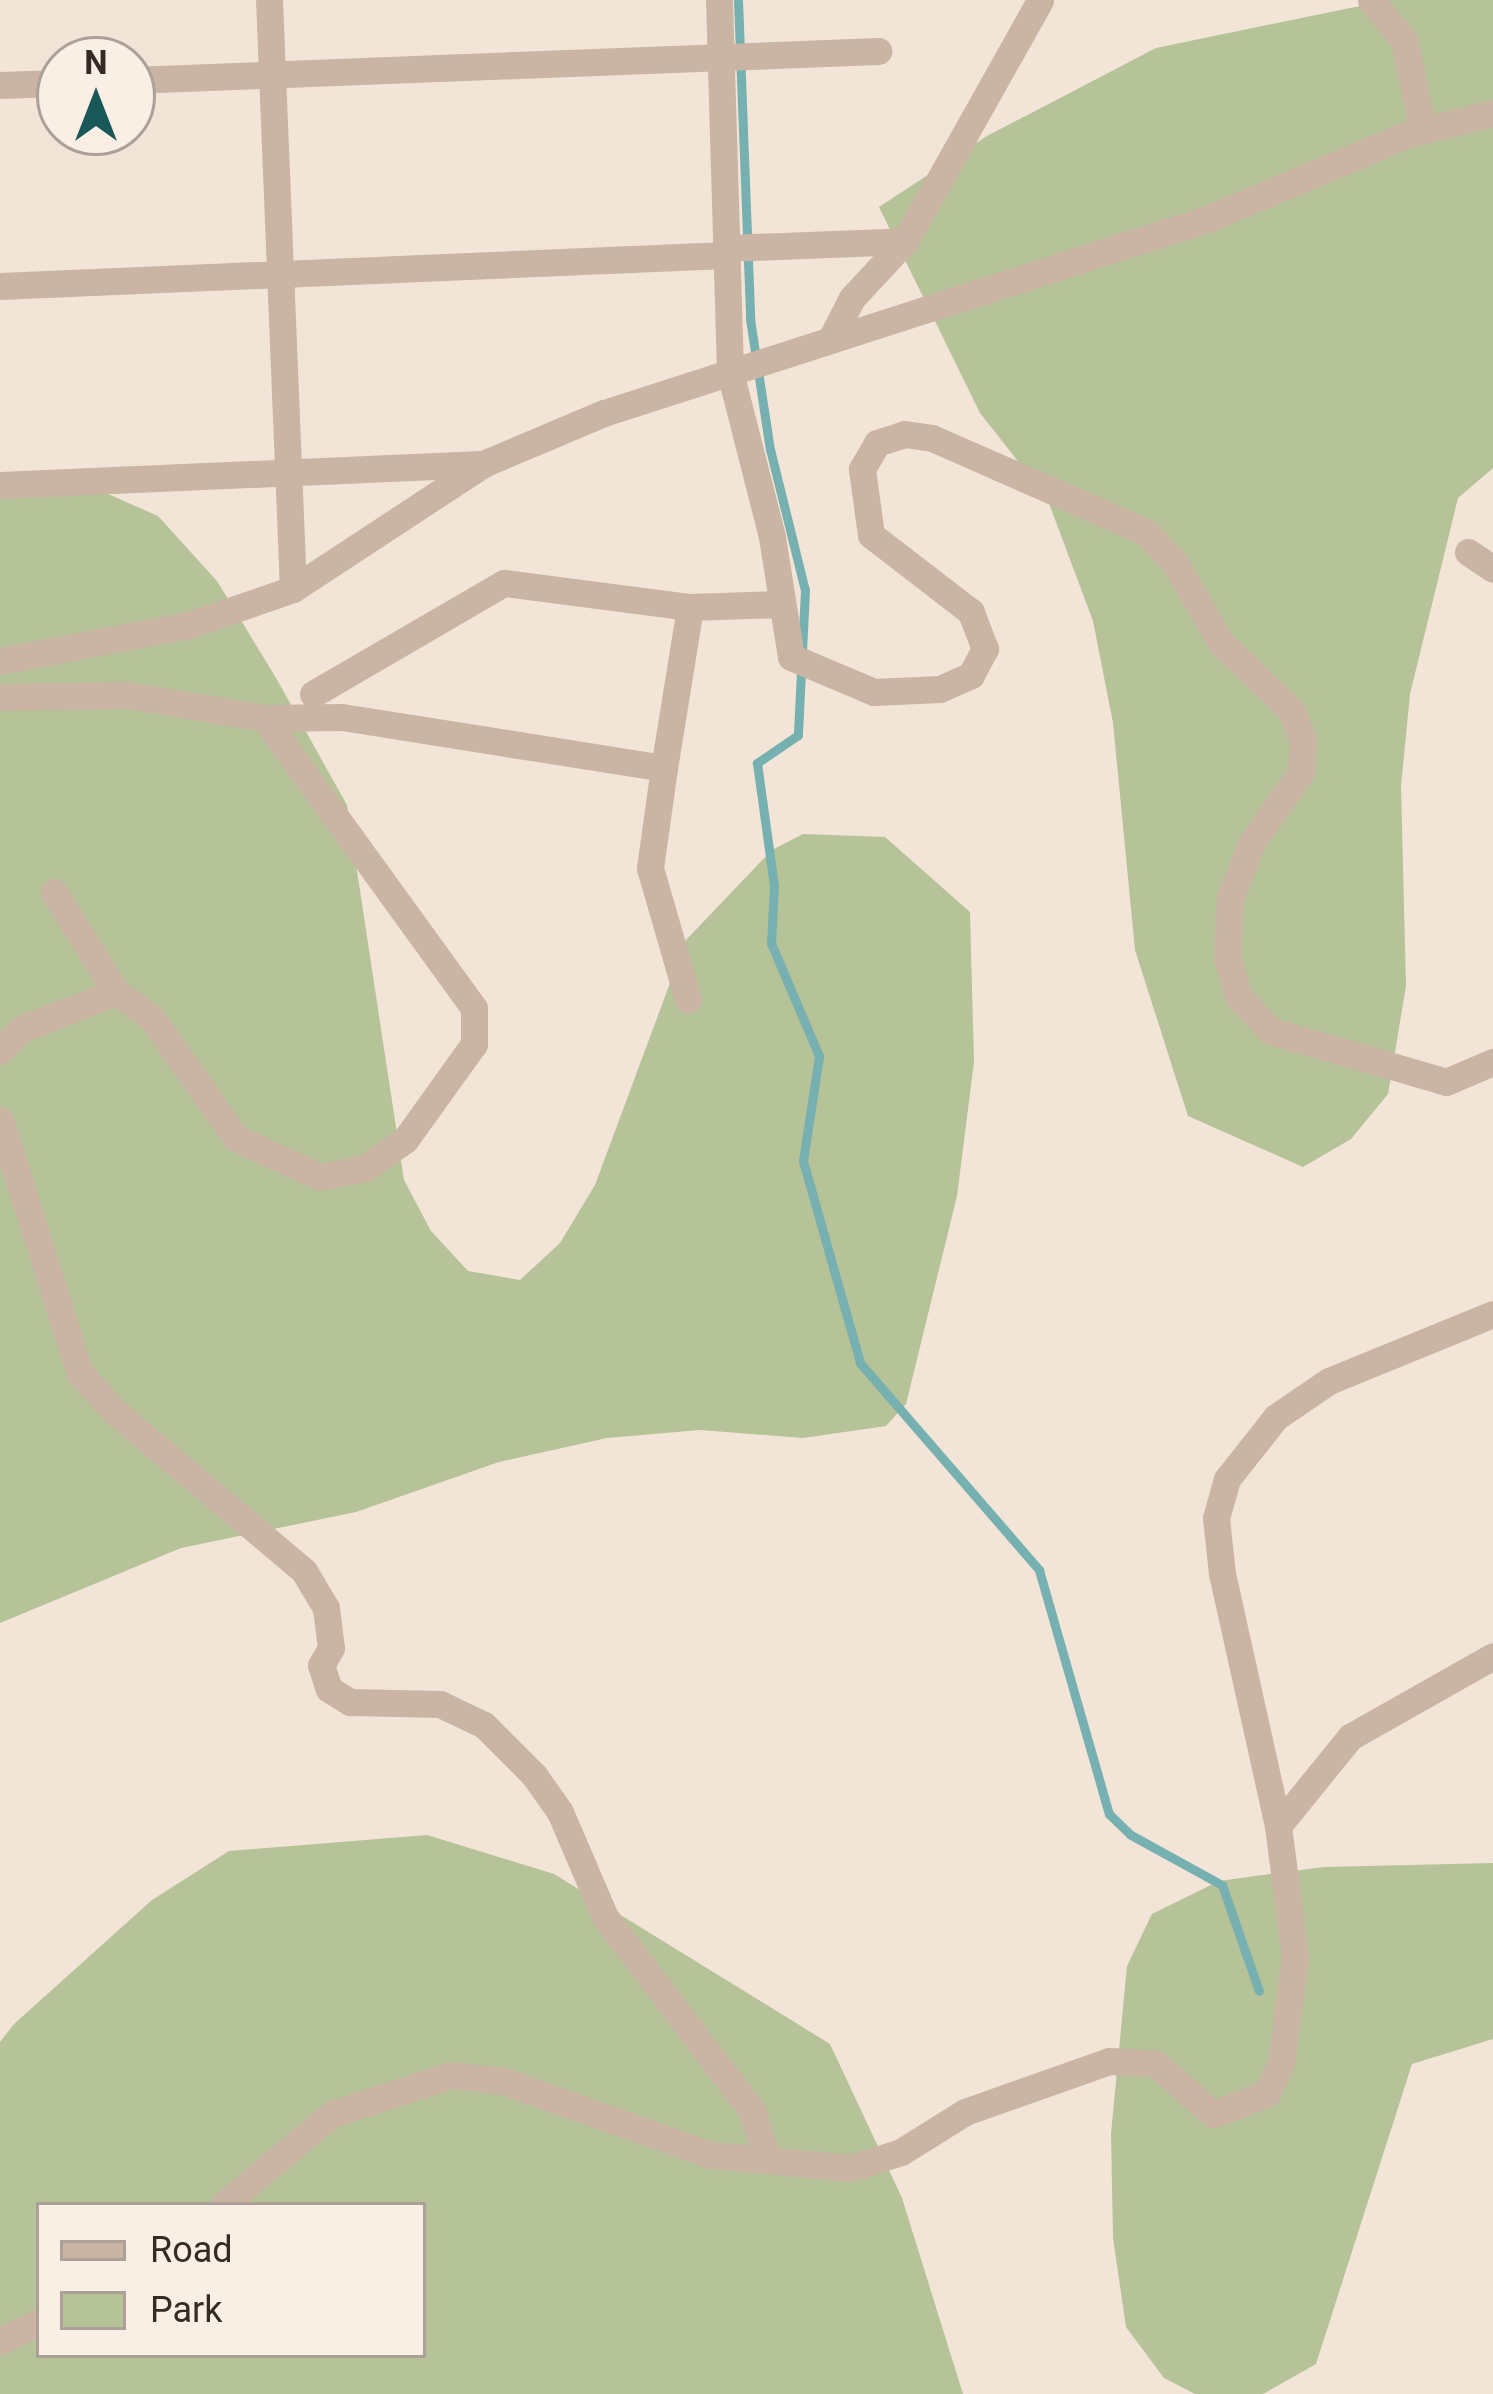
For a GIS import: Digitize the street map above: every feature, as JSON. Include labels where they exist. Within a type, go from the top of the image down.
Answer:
[{"type":"street","points":[[269,0],[292,589]]},
{"type":"street","points":[[719,0],[735,371],[772,537],[790,657],[821,675],[874,692],[940,689],[971,675],[985,649],[971,613],[871,535],[862,469],[877,443],[904,434],[932,438],[1146,532],[1175,562],[1221,643],[1291,710],[1303,740],[1301,772],[1252,842],[1230,898],[1227,957],[1238,996],[1271,1031],[1446,1082],[1493,1061]]},
{"type":"street","points":[[832,337],[853,298],[905,241],[1040,0]]},
{"type":"street","points":[[1370,0],[1404,40],[1423,130]]},
{"type":"street","points":[[156,79],[878,51]]},
{"type":"street","points":[[0,85],[36,83]]},
{"type":"street","points":[[0,661],[189,625],[292,589],[483,464],[832,337],[1210,218],[1423,130],[1493,113]]},
{"type":"street","points":[[0,286],[905,241]]},
{"type":"street","points":[[0,485],[483,464]]},
{"type":"street","points":[[1468,552],[1493,569]]},
{"type":"street","points":[[314,694],[408,634],[504,583],[690,607],[780,604]]},
{"type":"street","points":[[688,1000],[650,868],[690,607]]},
{"type":"street","points":[[408,634],[425,658]]},
{"type":"street","points":[[0,697],[128,695],[264,718],[342,717],[664,768]]},
{"type":"street","points":[[55,892],[116,992],[151,1016],[236,1138],[320,1177],[365,1168],[405,1139],[474,1045],[474,1008],[264,718]]},
{"type":"street","points":[[0,1051],[21,1029],[116,992]]},
{"type":"street","points":[[0,1120],[80,1373],[304,1570],[326,1608],[331,1648],[321,1665],[329,1688],[350,1702],[440,1704],[484,1725],[534,1775],[560,1812],[605,1917],[752,2111],[767,2160]]},
{"type":"street","points":[[227,2202],[332,2114],[451,2075],[502,2081],[711,2155],[850,2168],[902,2152],[964,2112],[1130,2057],[1154,2063],[1213,2114],[1266,2094],[1281,2063],[1295,1958],[1278,1826],[1222,1574],[1216,1518],[1227,1479],[1276,1417],[1329,1382],[1493,1314]]},
{"type":"street","points":[[1278,1826],[1350,1736],[1493,1657]]},
{"type":"street","points":[[0,2341],[36,2323]]},
{"type":"green space","points":[[1389,0],[1493,0],[1493,468],[1458,498],[1410,694],[1401,786],[1406,986],[1388,1094],[1351,1139],[1303,1167],[1188,1116],[1135,950],[1113,723],[1093,621],[1047,498],[980,413],[879,207],[987,136],[1156,48]]},
{"type":"green space","points":[[0,477],[90,486],[158,516],[217,581],[276,678],[347,805],[404,1180],[431,1231],[468,1271],[520,1280],[560,1243],[595,1185],[686,940],[772,850],[803,834],[885,837],[970,912],[974,1062],[957,1196],[906,1404],[886,1426],[803,1438],[700,1430],[607,1438],[499,1462],[356,1512],[181,1548],[0,1623]]},
{"type":"green space","points":[[427,1835],[554,1874],[830,2044],[902,2198],[963,2394],[0,2394],[0,2042],[152,1900],[229,1851]]},
{"type":"green space","points":[[1493,1863],[1493,2039],[1412,2064],[1316,2364],[1263,2394],[1195,2394],[1164,2378],[1126,2327],[1113,2238],[1111,2134],[1127,1966],[1152,1914],[1219,1881],[1323,1867]]},
{"type":"waterway","points":[[738,0],[750,319],[770,449],[805,590],[798,735],[757,763],[774,886],[771,943],[819,1056],[803,1161],[860,1363],[1039,1570],[1109,1814],[1131,1835],[1222,1885],[1259,1991]]}]
